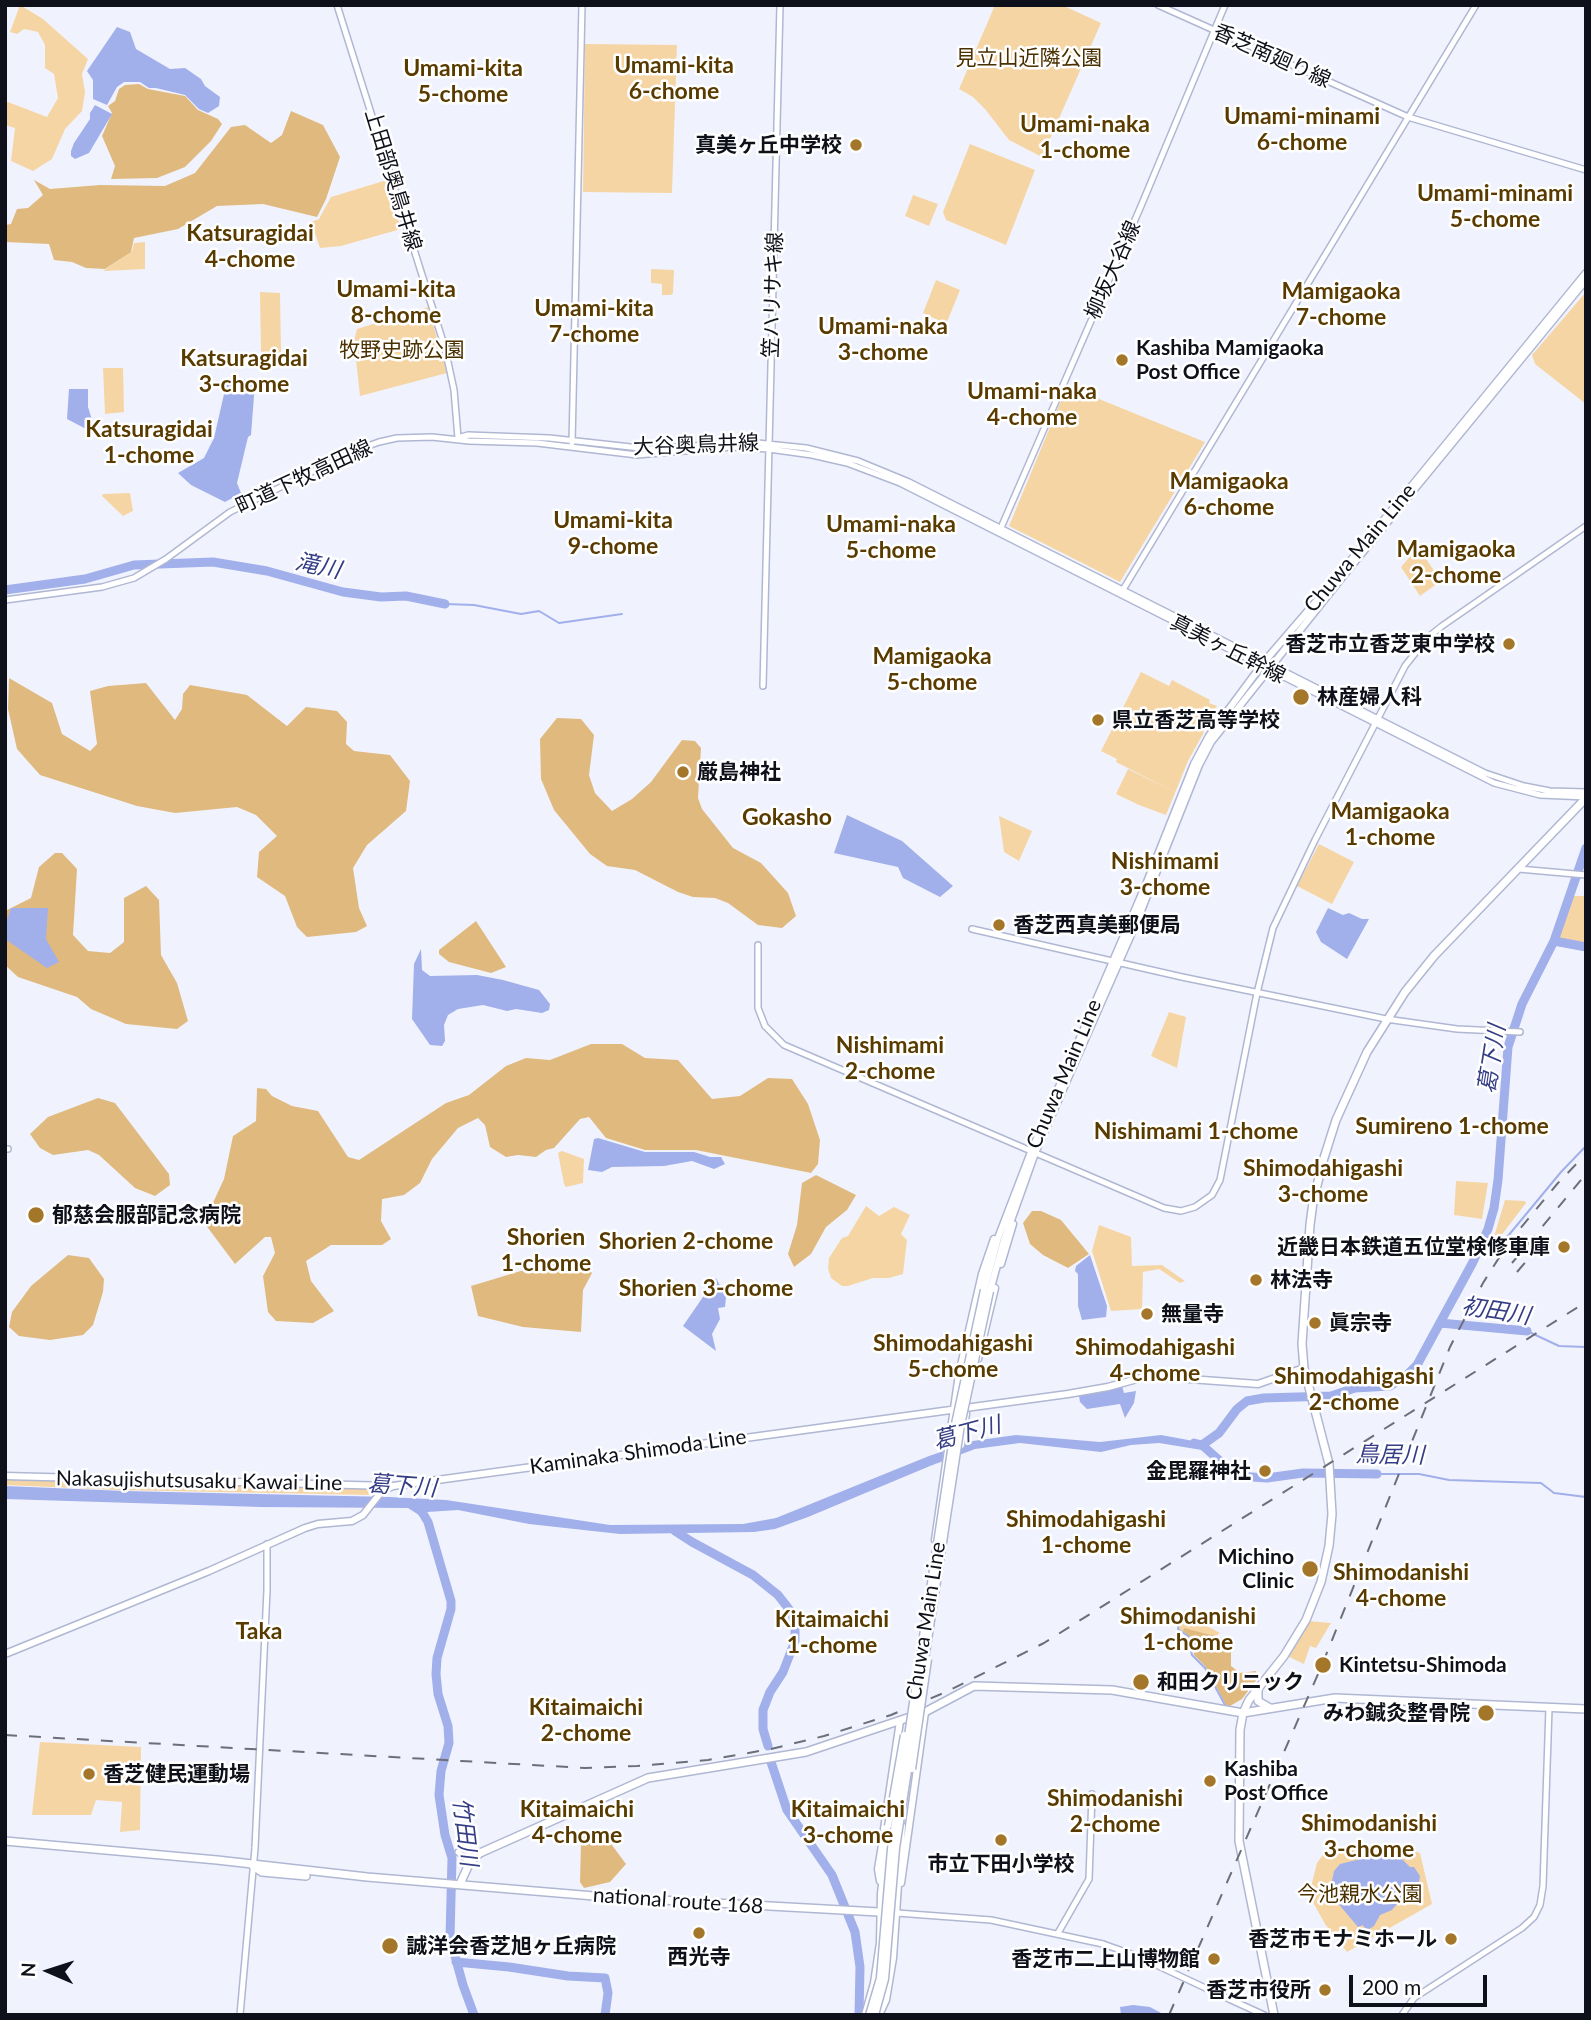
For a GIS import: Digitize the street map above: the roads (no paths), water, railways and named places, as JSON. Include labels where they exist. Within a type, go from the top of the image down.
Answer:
[{"type":"highway","points":[[1274,2015],[1239,1841],[1240,1730],[1249,1700],[1284,1656],[1306,1619],[1321,1582],[1329,1545],[1332,1514],[1330,1471],[1325,1441],[1304,1368],[1302,1330],[1312,1202],[1336,1120],[1367,1052],[1386,1019],[1420,972],[1519,869],[1582,795]]},
{"type":"highway","points":[[458,1884],[470,1862],[480,1853],[648,1778],[664,1773],[794,1755],[925,1712],[974,1686],[1112,1690],[1243,1713],[1335,1698],[1586,1710]]},
{"type":"highway","points":[[1258,1689],[1258,1701],[1270,1708]]},
{"type":"highway","name":"national route 168","points":[[5,1841],[217,1860],[253,1866],[262,1872],[375,1883],[444,1883],[662,1902],[897,1913]]},
{"type":"main road","name":"Chuwa Main Line","points":[[1115,962],[1194,764],[1209,736],[1262,664],[1338,576],[1586,272]]},
{"type":"main road","name":"Chuwa Main Line","points":[[867,2015],[880,1978],[891,1849],[961,1425],[998,1238],[1010,1206],[1199,765],[1216,736],[1586,280]]},
{"type":"main road","name":"Chuwa Main Line","points":[[987,1291],[1033,1153]]},
{"type":"main road","points":[[922,1668],[936,1571],[967,1407],[1017,1202]]},
{"type":"main road","points":[[923,1640],[952,1409],[982,1274],[1003,1214],[1010,1206]]},
{"type":"main road","name":"Kaminaka Shimoda Line","points":[[5,1654],[209,1571],[312,1525],[352,1521],[368,1510],[380,1493],[393,1486],[1108,1387],[1148,1376],[1258,1384],[1304,1368]]},
{"type":"main road","name":"Nakasujishutsusaku Kawai Line","points":[[5,1476],[393,1486]]},
{"type":"main road","name":"Chuwa Main Line","points":[[877,2015],[885,1979],[896,1848],[927,1625]]},
{"type":"main road","points":[[867,2015],[880,1943],[881,1893],[888,1826],[916,1661],[927,1625]]},
{"type":"main road","points":[[902,1827],[928,1668],[927,1625]]},
{"type":"main road","points":[[898,1899],[925,1712]]},
{"type":"main road","points":[[881,1893],[878,1869],[900,1721]]},
{"type":"main road","points":[[877,2015],[886,2000],[893,1958],[906,1767],[888,1826]]},
{"type":"street","name":"上田部奥鳥井線","points":[[337,5],[444,348],[454,390],[458,438]]},
{"type":"street","points":[[572,443],[582,5]]},
{"type":"street","name":"笠ハリサキ線","points":[[763,686],[780,5]]},
{"type":"street","name":"香芝南廻り線","points":[[1158,5],[1408,117],[1586,170]]},
{"type":"street","name":"柳坂大谷線","points":[[1000,531],[1225,5]]},
{"type":"street","points":[[1121,593],[1476,5]]},
{"type":"street","name":"町道下牧高田線","points":[[5,600],[122,583],[151,569],[230,512],[355,451],[397,438],[572,443]]},
{"type":"street","name":"大谷奥鳥井線","points":[[572,443],[637,455],[732,447],[806,448],[858,461],[909,482],[1000,531]]},
{"type":"street","points":[[758,945],[758,1009],[765,1026],[784,1045],[1164,1209],[1186,1210],[1203,1203],[1215,1190],[1222,1173],[1268,944],[1276,920],[1405,666],[1427,638],[1586,526]]},
{"type":"street","name":"真美ヶ丘幹線","points":[[1000,531],[1377,722],[1496,778],[1537,789],[1582,795]]},
{"type":"street","points":[[1519,869],[1583,875]]},
{"type":"street","points":[[972,929],[1386,1019],[1444,1028],[1520,1032]]},
{"type":"street","points":[[240,2015],[261,1750],[267,1544]]},
{"type":"street","points":[[1402,2015],[1414,1998],[1522,1928],[1534,1917],[1540,1906],[1549,1708]]},
{"type":"street","points":[[1058,1933],[1089,1879],[1092,1794]]},
{"type":"street","points":[[458,1852],[470,1862]]},
{"type":"street","points":[[897,1913],[991,1920],[1102,1944],[1137,1956],[1264,2015]]},
{"type":"water","points":[[117,27],[130,32],[136,49],[170,69],[185,68],[201,79],[205,86],[220,97],[219,106],[208,113],[199,109],[185,95],[149,88],[140,82],[124,82],[117,87],[107,105],[93,99],[93,80],[87,71]]},
{"type":"water","points":[[95,105],[112,114],[89,153],[75,159],[71,156],[71,151]]},
{"type":"water","points":[[231,378],[255,383],[251,435],[248,437],[237,483],[241,493],[225,502],[191,485],[178,473],[204,458],[214,438],[227,381]]},
{"type":"water","points":[[69,389],[88,389],[88,407],[98,439],[92,432],[67,419]]},
{"type":"water","points":[[847,815],[902,841],[953,886],[940,897],[903,878],[898,867],[834,853]]},
{"type":"water","points":[[11,908],[48,908],[46,939],[59,962],[47,968],[5,939],[5,926]]},
{"type":"water","points":[[1328,908],[1343,915],[1349,913],[1369,919],[1347,959],[1321,942],[1316,932]]},
{"type":"water","points":[[421,949],[422,970],[430,976],[477,975],[539,990],[550,1004],[549,1010],[542,1013],[516,1009],[507,1011],[483,1005],[458,1009],[448,1015],[442,1046],[430,1045],[412,1019],[414,964]]},
{"type":"water","points":[[594,1139],[645,1152],[694,1152],[721,1157],[725,1164],[714,1169],[692,1161],[664,1166],[612,1167],[602,1172],[588,1170]]},
{"type":"water","points":[[1090,1255],[1107,1306],[1106,1317],[1082,1320],[1078,1306],[1078,1274],[1075,1271],[1076,1266]]},
{"type":"water","points":[[716,1278],[726,1297],[725,1307],[718,1308],[720,1319],[712,1334],[716,1351],[683,1326]]},
{"type":"water","points":[[1122,1386],[1124,1393],[1136,1391],[1134,1403],[1125,1418],[1120,1404],[1087,1409],[1080,1402],[1079,1396]]},
{"type":"water","points":[[1016,1435],[1100,1442],[1161,1435],[1204,1441],[1207,1446],[1202,1450],[1159,1443],[1131,1445],[1101,1452],[1020,1443],[975,1449],[808,1517],[775,1529],[754,1532],[620,1534],[529,1524],[458,1510],[427,1512],[422,1517],[408,1508],[261,1507],[5,1499],[5,1486],[389,1497],[446,1500],[610,1525],[743,1524],[776,1518],[973,1441]]},
{"type":"water","points":[[1373,1856],[1401,1858],[1410,1867],[1414,1867],[1420,1876],[1418,1888],[1408,1891],[1392,1910],[1380,1915],[1374,1926],[1366,1931],[1363,1925],[1358,1927],[1336,1901],[1331,1886],[1334,1871],[1340,1864]]},
{"type":"water","points":[[1120,2007],[1150,2007],[1163,2014],[1121,2015]]},
{"type":"waterway","name":"滝川","points":[[5,590],[85,579],[134,565],[213,562],[267,571],[343,592],[381,597],[406,596],[445,604]]},
{"type":"waterway","name":"滝川","points":[[445,604],[474,605],[521,614],[539,611],[559,623],[622,614]]},
{"type":"waterway","name":"葛下川","points":[[1194,1443],[1202,1445],[1219,1433],[1237,1409],[1247,1401],[1331,1396],[1355,1388],[1390,1386],[1405,1377],[1417,1365],[1488,1229],[1498,1180],[1508,1047],[1522,1004],[1554,941],[1586,848]]},
{"type":"waterway","points":[[1554,941],[1586,947]]},
{"type":"waterway","points":[[1503,1242],[1586,1146]]},
{"type":"waterway","name":"初田川","points":[[1440,1323],[1527,1331]]},
{"type":"waterway","name":"初田川","points":[[1527,1331],[1559,1346],[1586,1347]]},
{"type":"waterway","name":"鳥居川","points":[[1202,1445],[1237,1476],[1267,1478],[1303,1473],[1377,1474]]},
{"type":"waterway","name":"鳥居川","points":[[1377,1474],[1419,1474],[1449,1480],[1541,1483],[1554,1493],[1586,1497]]},
{"type":"waterway","name":"竹田川","points":[[419,1507],[428,1522],[451,1601],[437,1658],[436,1674],[438,1694],[448,1726],[449,1743],[441,1771],[439,1795],[445,1835],[452,1858],[450,1938],[474,2015]]},
{"type":"waterway","points":[[675,1531],[753,1575],[778,1595],[792,1613],[795,1641],[783,1672],[770,1692],[763,1710],[763,1729],[768,1746]]},
{"type":"waterway","points":[[1179,1622],[1178,1629],[1188,1636],[1192,1655],[1205,1668],[1225,1705]]},
{"type":"waterway","points":[[771,1762],[787,1810],[832,1875],[855,1932],[860,1967],[859,2015]]},
{"type":"waterway","name":"竹田川","points":[[456,1962],[605,1978],[608,1993],[605,2015]]},
{"type":"railway","points":[[1169,2015],[1322,1665],[1450,1347],[1483,1283],[1509,1242],[1586,1154]]},
{"type":"railway","points":[[1512,1263],[1586,1174]]},
{"type":"railway","points":[[1517,1272],[1547,1237]]},
{"type":"railway","points":[[5,1735],[585,1768],[708,1760],[824,1736],[891,1715],[946,1692],[1044,1643],[1586,1302]]},
{"type":"place","name":"真美ヶ丘中学校","points":[[856,145]]},
{"type":"place","name":"Kashiba Mamigaoka Post Office","points":[[1122,360]]},
{"type":"place","name":"香芝市立香芝東中学校","points":[[1509,644]]},
{"type":"place","name":"林産婦人科","points":[[1301,697]]},
{"type":"place","name":"県立香芝高等学校","points":[[1098,720]]},
{"type":"place","name":"厳島神社","points":[[683,772]]},
{"type":"place","name":"香芝西真美郵便局","points":[[999,925]]},
{"type":"place","name":"郁慈会服部記念病院","points":[[36,1215]]},
{"type":"place","name":"近畿日本鉄道五位堂検修車庫","points":[[1564,1247]]},
{"type":"place","name":"林法寺","points":[[1256,1280]]},
{"type":"place","name":"無量寺","points":[[1147,1314]]},
{"type":"place","name":"眞宗寺","points":[[1315,1323]]},
{"type":"place","name":"金毘羅神社","points":[[1265,1471]]},
{"type":"place","name":"Michino Clinic","points":[[1310,1569]]},
{"type":"place","name":"Kintetsu-Shimoda","points":[[1323,1665]]},
{"type":"place","name":"和田クリニック","points":[[1141,1682]]},
{"type":"place","name":"みわ鍼灸整骨院","points":[[1486,1713]]},
{"type":"place","name":"香芝健民運動場","points":[[89,1774]]},
{"type":"place","name":"Kashiba Post Office","points":[[1210,1781]]},
{"type":"place","name":"市立下田小学校","points":[[1001,1840]]},
{"type":"place","name":"西光寺","points":[[699,1933]]},
{"type":"place","name":"香芝市モナミホール","points":[[1451,1939]]},
{"type":"place","name":"誠洋会香芝旭ヶ丘病院","points":[[390,1946]]},
{"type":"place","name":"香芝市二上山博物館","points":[[1214,1959]]},
{"type":"place","name":"香芝市役所","points":[[1325,1990]]},
{"type":"district","name":"Umami-kita 6-chome","points":[[674,79]]},
{"type":"district","name":"Umami-kita 5-chome","points":[[463,82]]},
{"type":"district","name":"Umami-minami 6-chome","points":[[1302,130]]},
{"type":"district","name":"Umami-naka 1-chome","points":[[1085,138]]},
{"type":"district","name":"Umami-minami 5-chome","points":[[1495,207]]},
{"type":"district","name":"Katsuragidai 4-chome","points":[[250,247]]},
{"type":"district","name":"Umami-kita 8-chome","points":[[396,303]]},
{"type":"district","name":"Mamigaoka 7-chome","points":[[1341,305]]},
{"type":"district","name":"Umami-kita 7-chome","points":[[594,322]]},
{"type":"district","name":"Umami-naka 3-chome","points":[[883,340]]},
{"type":"district","name":"Katsuragidai 3-chome","points":[[244,372]]},
{"type":"district","name":"Umami-naka 4-chome","points":[[1032,405]]},
{"type":"district","name":"Katsuragidai 1-chome","points":[[149,443]]},
{"type":"district","name":"Mamigaoka 6-chome","points":[[1229,495]]},
{"type":"district","name":"Umami-kita 9-chome","points":[[613,534]]},
{"type":"district","name":"Umami-naka 5-chome","points":[[891,538]]},
{"type":"district","name":"Mamigaoka 2-chome","points":[[1456,563]]},
{"type":"district","name":"Mamigaoka 5-chome","points":[[932,670]]},
{"type":"district","name":"Gokasho","points":[[787,818]]},
{"type":"district","name":"Mamigaoka 1-chome","points":[[1390,825]]},
{"type":"district","name":"Nishimami 3-chome","points":[[1165,875]]},
{"type":"district","name":"Nishimami 2-chome","points":[[890,1059]]},
{"type":"district","name":"Sumireno 1-chome","points":[[1452,1127]]},
{"type":"district","name":"Nishimami 1-chome","points":[[1196,1132]]},
{"type":"district","name":"Shimodahigashi 3-chome","points":[[1323,1182]]},
{"type":"district","name":"Shorien 2-chome","points":[[686,1242]]},
{"type":"district","name":"Shorien 1-chome","points":[[546,1251]]},
{"type":"district","name":"Shorien 3-chome","points":[[706,1289]]},
{"type":"district","name":"Shimodahigashi 5-chome","points":[[953,1357]]},
{"type":"district","name":"Shimodahigashi 4-chome","points":[[1155,1361]]},
{"type":"district","name":"Shimodahigashi 2-chome","points":[[1354,1390]]},
{"type":"district","name":"Shimodahigashi 1-chome","points":[[1086,1533]]},
{"type":"district","name":"Shimodanishi 4-chome","points":[[1401,1586]]},
{"type":"district","name":"Shimodanishi 1-chome","points":[[1188,1630]]},
{"type":"district","name":"Taka","points":[[259,1632]]},
{"type":"district","name":"Kitaimaichi 1-chome","points":[[832,1633]]},
{"type":"district","name":"Kitaimaichi 2-chome","points":[[586,1721]]},
{"type":"district","name":"Shimodanishi 2-chome","points":[[1115,1812]]},
{"type":"district","name":"Kitaimaichi 4-chome","points":[[577,1823]]},
{"type":"district","name":"Kitaimaichi 3-chome","points":[[848,1823]]},
{"type":"district","name":"Shimodanishi 3-chome","points":[[1369,1837]]},
{"type":"park label","name":"見立山近隣公園","points":[[1029,58]]},
{"type":"park label","name":"牧野史跡公園","points":[[402,350]]},
{"type":"park label","name":"今池親水公園","points":[[1360,1894]]}]
